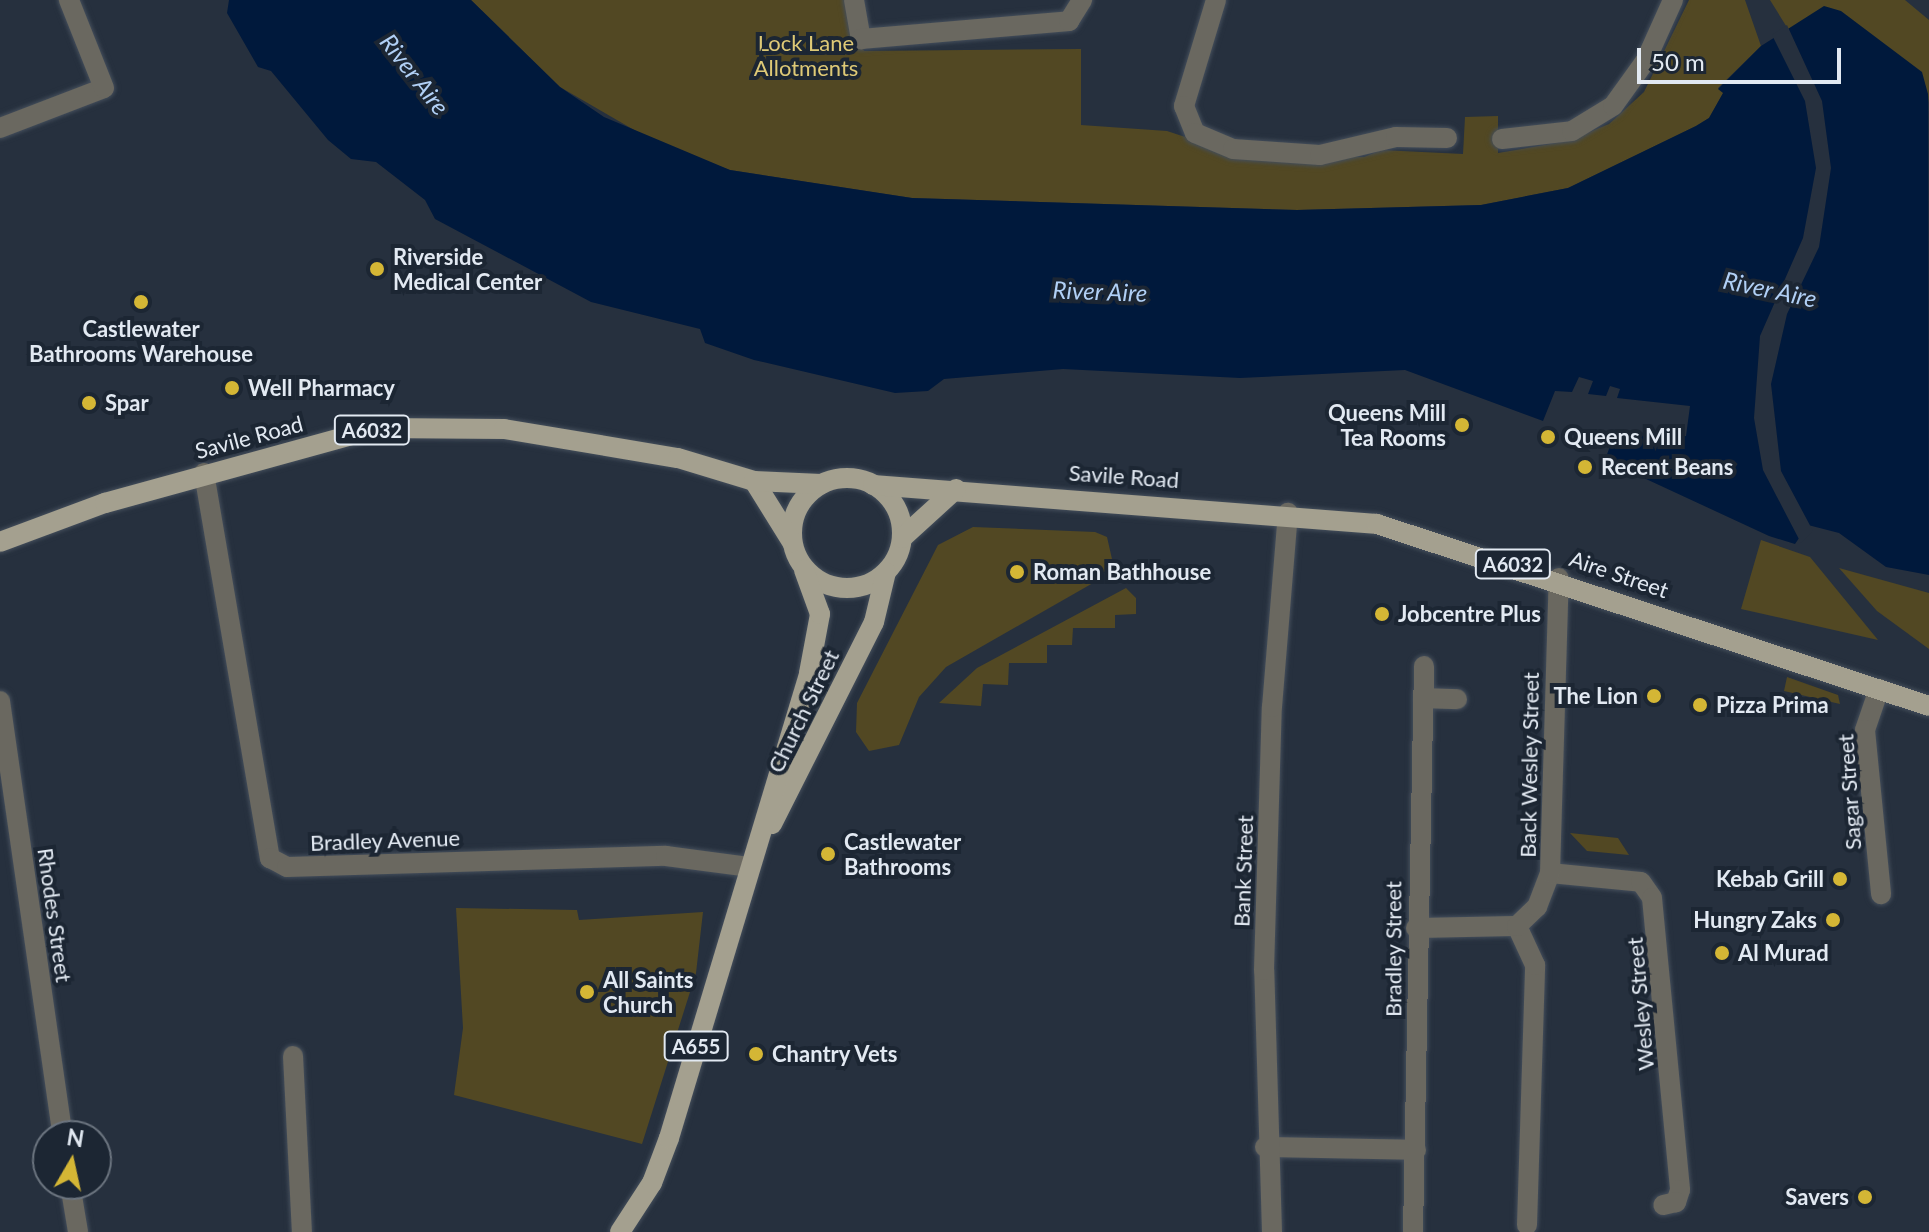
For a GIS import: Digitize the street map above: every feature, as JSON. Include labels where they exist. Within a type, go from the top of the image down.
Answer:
[{"type":"main road","name":"Savile Road","points":[[0,542],[204,473],[377,428],[438,425],[580,440],[754,481],[821,484]]},
{"type":"main road","name":"A6032","points":[[821,484],[838,478],[873,485]]},
{"type":"main road","points":[[754,481],[792,542],[804,570],[827,584],[854,588],[886,572],[902,538],[956,489]]},
{"type":"main road","points":[[792,542],[797,508],[821,484]]},
{"type":"main road","name":"Savile Road","points":[[873,485],[1288,513]]},
{"type":"main road","points":[[873,485],[896,507],[902,538]]},
{"type":"main road","name":"Aire Street","points":[[1288,513],[1377,524],[1559,578],[1929,706]]},
{"type":"main road","name":"Church Street","points":[[620,1232],[652,1183],[669,1138],[750,867],[820,614],[804,570]]},
{"type":"main road","name":"Church Street","points":[[750,867],[874,622],[886,572]]},
{"type":"street","points":[[0,128],[104,88],[69,0]]},
{"type":"street","points":[[854,0],[861,39],[1069,21],[1082,0]]},
{"type":"street","points":[[1216,0],[1184,106],[1195,133],[1233,149],[1320,155],[1396,137],[1447,138]]},
{"type":"street","points":[[1502,139],[1572,131],[1613,106],[1646,60],[1673,0]]},
{"type":"street","name":"Bradley Avenue","points":[[204,473],[270,858],[287,867],[666,856],[750,867]]},
{"type":"street","name":"Bank Street","points":[[1272,1232],[1265,1147],[1272,707],[1288,513]]},
{"type":"street","name":"Back Wesley Street","points":[[1517,926],[1537,907],[1550,873],[1559,578]]},
{"type":"street","name":"Bradley Street","points":[[1413,1232],[1416,928],[1424,666]]},
{"type":"street","name":"Sagar Street","points":[[1879,689],[1865,730],[1881,894]]},
{"type":"street","points":[[1423,698],[1457,699]]},
{"type":"street","name":"Rhodes Street","points":[[0,701],[61,1120]]},
{"type":"street","name":"Wesley Street","points":[[1550,873],[1641,882],[1652,898],[1680,1190],[1676,1202],[1663,1205]]},
{"type":"street","points":[[1416,928],[1517,926],[1535,965],[1527,1225]]},
{"type":"street","points":[[293,1056],[302,1232]]},
{"type":"street","points":[[1265,1147],[1416,1150]]},
{"type":"street","points":[[73,1200],[78,1232]]},
{"type":"green space","name":"Lock Lane Allotments","points":[[471,0],[853,0],[864,51],[1081,49],[1081,125],[1167,131],[1246,157],[1364,157],[1381,150],[1463,154],[1465,117],[1498,116],[1498,153],[1567,141],[1609,124],[1644,92],[1689,0],[1745,0],[1761,46],[1718,88],[1724,92],[1709,118],[1696,126],[1568,188],[1481,205],[1297,210],[912,198],[730,170],[660,145],[560,87]]},
{"type":"green space","points":[[1770,0],[1905,0],[1929,20],[1929,103],[1928,94],[1788,29]]},
{"type":"green space","points":[[973,527],[1095,532],[1107,537],[1112,559],[1100,579],[946,667],[919,697],[899,745],[869,751],[856,732],[857,703],[938,545]]},
{"type":"green space","points":[[1761,540],[1810,557],[1878,640],[1741,609]]},
{"type":"green space","points":[[1839,568],[1929,593],[1929,649],[1877,611]]},
{"type":"green space","points":[[1126,588],[1136,598],[1136,614],[1115,615],[1115,628],[1073,628],[1072,645],[1047,645],[1047,663],[1009,663],[1008,685],[983,684],[981,706],[939,703],[977,668]]},
{"type":"green space","points":[[1787,677],[1838,695],[1840,704],[1784,691]]},
{"type":"green space","points":[[1570,833],[1618,838],[1629,855],[1587,851]]},
{"type":"green space","points":[[456,908],[577,910],[579,920],[703,912],[696,973],[642,1144],[454,1095],[463,1028]]},
{"type":"water","name":"River Aire","points":[[229,0],[471,0],[560,87],[604,117],[730,170],[912,198],[1297,210],[1481,205],[1568,188],[1709,118],[1723,93],[1718,89],[1761,46],[1824,6],[1841,11],[1922,72],[1928,94],[1929,575],[1886,567],[1839,533],[1808,525],[1795,544],[1769,536],[1605,460],[1614,435],[1686,436],[1690,406],[1617,398],[1620,389],[1610,386],[1606,396],[1588,394],[1593,381],[1579,377],[1572,392],[1555,391],[1543,421],[1405,370],[1240,378],[1063,369],[944,379],[928,391],[895,393],[754,360],[705,343],[700,329],[591,302],[435,219],[425,200],[376,162],[351,159],[328,140],[271,71],[258,67],[227,13]]},
{"type":"pier","points":[[1787,25],[1822,101],[1831,168],[1819,247],[1787,314],[1771,384],[1781,471],[1813,531],[1801,543],[1763,470],[1754,418],[1760,336],[1803,238],[1816,168],[1805,101],[1772,35]]},
{"type":"place","name":"Riverside Medical Center","points":[[377,269]]},
{"type":"place","name":"Castlewater Bathrooms Warehouse","points":[[141,302]]},
{"type":"place","name":"Well Pharmacy","points":[[232,388]]},
{"type":"place","name":"Spar","points":[[89,403]]},
{"type":"place","name":"Queens Mill Tea Rooms","points":[[1462,425]]},
{"type":"place","name":"Queens Mill","points":[[1548,437]]},
{"type":"place","name":"Recent Beans","points":[[1585,467]]},
{"type":"place","name":"Roman Bathhouse","points":[[1017,572]]},
{"type":"place","name":"Jobcentre Plus","points":[[1382,614]]},
{"type":"place","name":"The Lion","points":[[1654,696]]},
{"type":"place","name":"Pizza Prima","points":[[1700,705]]},
{"type":"place","name":"Castlewater Bathrooms","points":[[828,854]]},
{"type":"place","name":"Kebab Grill","points":[[1840,879]]},
{"type":"place","name":"Hungry Zaks","points":[[1833,920]]},
{"type":"place","name":"Al Murad","points":[[1722,953]]},
{"type":"place","name":"All Saints Church","points":[[587,992]]},
{"type":"place","name":"Chantry Vets","points":[[756,1054]]},
{"type":"place","name":"Savers","points":[[1865,1197]]}]
